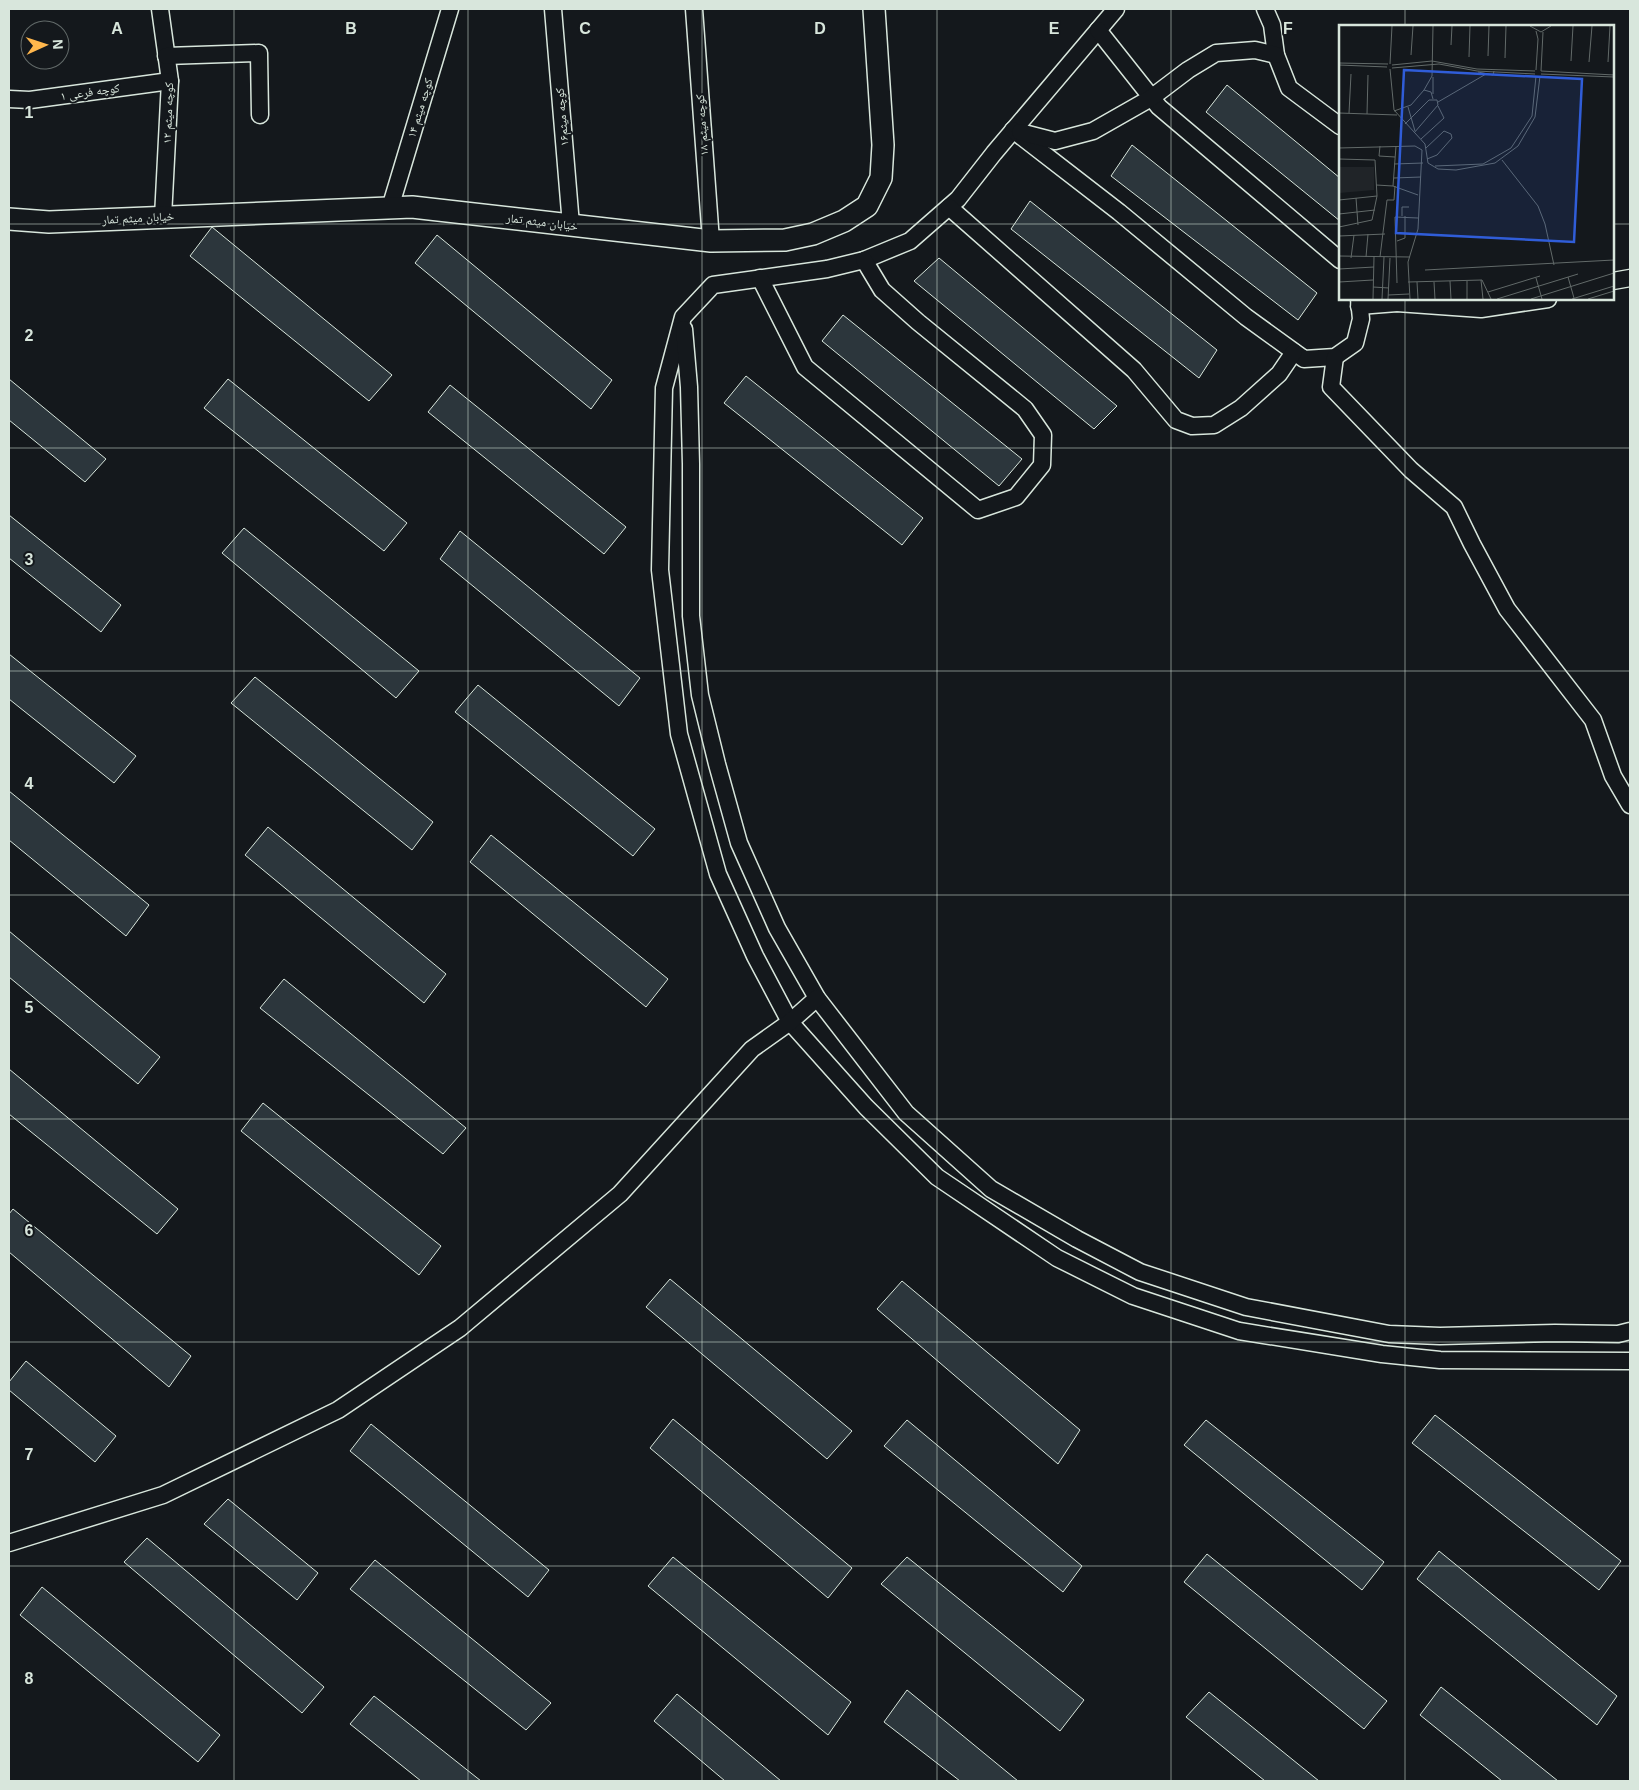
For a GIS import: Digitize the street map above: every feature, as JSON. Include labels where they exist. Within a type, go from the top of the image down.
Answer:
[{"type":"street","name":"کوچه میثم ۱۲","points":[[160,9],[170,81],[162,217]]},
{"type":"street","name":"کوچه میثم ۱۴","points":[[390,208],[450,9]]},
{"type":"street","name":"کوچه میثم۱۶","points":[[553,9],[571,225]]},
{"type":"street","name":"کوچه میثم ۱۸","points":[[694,9],[711,240]]},
{"type":"street","name":"خیابان میثم تمار","points":[[9,219],[49,222],[412,207],[711,240],[786,240],[813,234],[844,221],[867,206],[881,178],[883,145],[874,9]]},
{"type":"street","points":[[1116,9],[1013,130],[958,199],[910,241],[864,260],[827,269],[713,285],[683,316],[664,388],[660,570],[679,734],[718,874],[755,956],[790,1022],[866,1107],[937,1177],[1058,1258],[1132,1296],[1239,1332],[1382,1354],[1440,1360],[1630,1362]]},
{"type":"street","points":[[1265,9],[1272,25],[1276,55],[1289,88],[1339,125]]},
{"type":"street","points":[[1098,30],[1159,107],[1339,259]]},
{"type":"street","points":[[1013,130],[1055,141],[1093,131],[1151,98],[1188,70],[1216,53],[1255,50],[1276,55]]},
{"type":"street","points":[[166,56],[259,53],[260,115]]},
{"type":"street","name":"کوچه فرعی ۱","points":[[9,100],[30,100],[170,81]]},
{"type":"street","points":[[1013,130],[1119,212],[1246,317],[1304,359],[1334,357],[1355,343],[1361,319],[1359,302],[1399,301],[1481,309],[1541,300]]},
{"type":"street","points":[[949,207],[1134,370],[1176,420],[1192,426],[1214,425],[1241,408],[1279,374],[1294,352]]},
{"type":"street","points":[[760,278],[805,367],[978,510],[1016,497],[1042,465],[1043,435],[1025,409],[918,322],[882,290],[864,260]]},
{"type":"street","points":[[1614,281],[1630,278]]},
{"type":"street","points":[[683,316],[689,387],[691,616],[700,695],[716,764],[739,843],[777,928],[817,998],[906,1113],[991,1189],[1077,1239],[1140,1272],[1246,1307],[1389,1334],[1440,1336],[1555,1333],[1618,1334],[1630,1331]]},
{"type":"street","points":[[1334,357],[1330,387],[1411,470],[1454,507],[1507,609],[1593,720],[1614,776],[1630,805]]},
{"type":"street","points":[[9,1543],[164,1495],[338,1410],[460,1328],[620,1194],[752,1049],[790,1022],[817,998]]},
{"type":"street","points":[[1132,1296],[1140,1272]]},
{"type":"street","points":[[1440,1336],[1440,1360]]},
{"type":"building","points":[[1227,85],[1339,177],[1339,220],[1206,112]]},
{"type":"building","points":[[1132,145],[1317,293],[1298,320],[1111,176]]},
{"type":"building","points":[[1030,201],[1217,350],[1199,378],[1011,229]]},
{"type":"building","points":[[212,227],[392,375],[369,401],[190,256]]},
{"type":"building","points":[[437,235],[612,380],[591,409],[415,263]]},
{"type":"building","points":[[939,258],[1117,406],[1094,429],[914,281]]},
{"type":"building","points":[[843,315],[1022,459],[999,486],[822,341]]},
{"type":"building","points":[[746,376],[923,518],[902,545],[724,403]]},
{"type":"building","points":[[9,379],[106,459],[85,482],[9,420]]},
{"type":"building","points":[[228,379],[407,523],[384,551],[204,408]]},
{"type":"building","points":[[450,385],[626,527],[604,554],[428,412]]},
{"type":"building","points":[[9,515],[121,605],[101,632],[9,558]]},
{"type":"building","points":[[244,528],[419,671],[396,698],[222,553]]},
{"type":"building","points":[[460,531],[640,678],[619,706],[440,559]]},
{"type":"building","points":[[9,654],[136,756],[114,783],[9,699]]},
{"type":"building","points":[[255,677],[433,822],[412,850],[231,703]]},
{"type":"building","points":[[478,685],[655,829],[633,856],[455,712]]},
{"type":"building","points":[[9,791],[149,905],[126,936],[9,840]]},
{"type":"building","points":[[268,827],[446,974],[424,1003],[245,855]]},
{"type":"building","points":[[491,835],[668,979],[646,1007],[470,862]]},
{"type":"building","points":[[9,931],[160,1057],[138,1084],[9,977]]},
{"type":"building","points":[[284,979],[466,1128],[443,1154],[260,1008]]},
{"type":"building","points":[[9,1069],[178,1209],[157,1234],[9,1114]]},
{"type":"building","points":[[263,1103],[441,1246],[419,1275],[241,1131]]},
{"type":"building","points":[[13,1209],[191,1356],[169,1387],[9,1252],[9,1214]]},
{"type":"building","points":[[670,1279],[852,1431],[827,1459],[646,1307]]},
{"type":"building","points":[[902,1281],[1080,1430],[1058,1464],[877,1309]]},
{"type":"building","points":[[26,1361],[116,1436],[95,1462],[9,1390],[9,1382]]},
{"type":"building","points":[[1435,1415],[1621,1561],[1599,1590],[1412,1443]]},
{"type":"building","points":[[673,1419],[852,1568],[828,1598],[650,1448]]},
{"type":"building","points":[[907,1420],[1082,1566],[1063,1592],[884,1446]]},
{"type":"building","points":[[1206,1420],[1384,1562],[1362,1590],[1184,1445]]},
{"type":"building","points":[[371,1424],[549,1570],[528,1597],[350,1451]]},
{"type":"building","points":[[228,1499],[318,1573],[297,1600],[204,1524]]},
{"type":"building","points":[[147,1538],[324,1687],[302,1713],[124,1562]]},
{"type":"building","points":[[1439,1551],[1617,1696],[1597,1725],[1417,1579]]},
{"type":"building","points":[[1207,1554],[1387,1701],[1364,1729],[1184,1582]]},
{"type":"building","points":[[673,1557],[851,1702],[828,1735],[648,1586]]},
{"type":"building","points":[[907,1557],[1084,1700],[1060,1731],[881,1584]]},
{"type":"building","points":[[375,1560],[551,1703],[526,1730],[350,1589]]},
{"type":"building","points":[[42,1587],[220,1735],[198,1762],[20,1615]]},
{"type":"building","points":[[1441,1687],[1558,1781],[1502,1781],[1420,1715]]},
{"type":"building","points":[[907,1690],[1018,1781],[960,1781],[884,1722]]},
{"type":"building","points":[[1209,1692],[1319,1781],[1265,1781],[1186,1717]]},
{"type":"building","points":[[677,1694],[781,1781],[725,1781],[654,1721]]},
{"type":"building","points":[[374,1696],[481,1781],[421,1781],[350,1724]]}]
